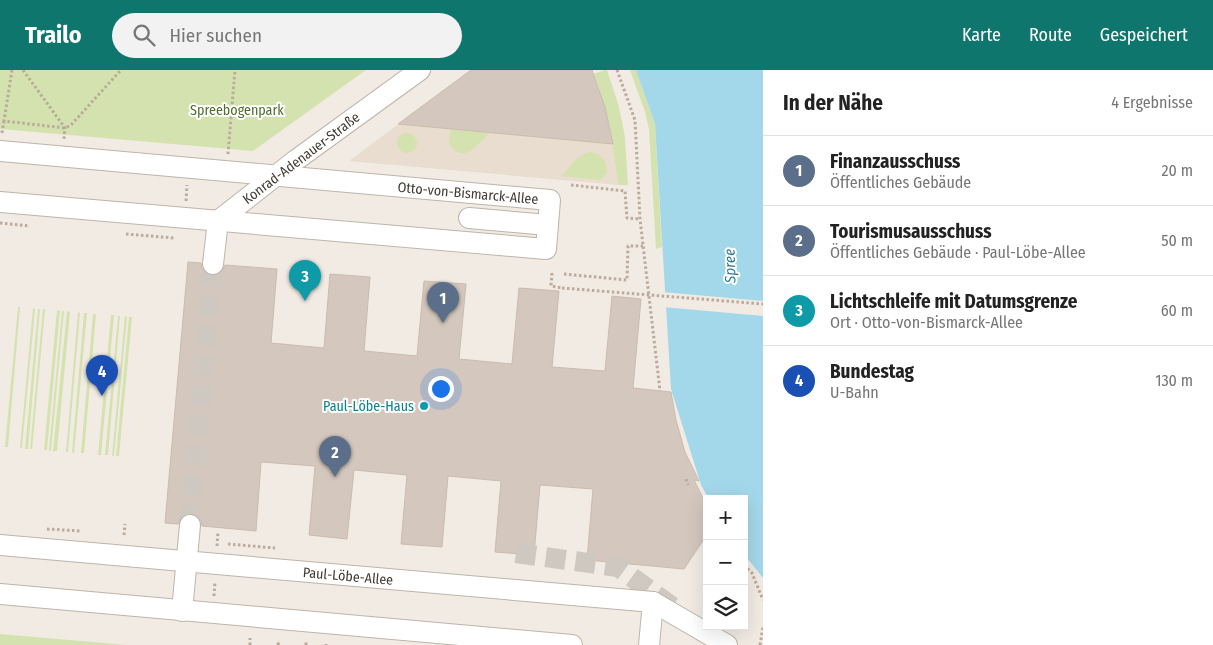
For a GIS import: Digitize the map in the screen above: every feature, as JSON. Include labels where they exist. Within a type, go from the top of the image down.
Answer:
[{"type":"street","name":"Konrad-Adenauer-Straße","points":[[218,221],[296,160],[420,70]]},
{"type":"street","name":"Otto-von-Bismarck-Allee","points":[[0,202],[546,249],[550,200],[227,172],[1,142]]},
{"type":"street","points":[[469,218],[548,224]]},
{"type":"street","points":[[213,264],[218,221]]},
{"type":"street","points":[[182,611],[190,525]]},
{"type":"street","name":"Paul-Löbe-Allee","points":[[0,545],[653,602]]},
{"type":"street","points":[[0,594],[373,627],[439,639],[572,645]]},
{"type":"street","points":[[649,645],[653,602],[727,645]]},
{"type":"path","points":[[1,142],[12,70]]},
{"type":"path","points":[[23,70],[65,128]]},
{"type":"path","points":[[4,121],[65,128],[71,125],[121,70]]},
{"type":"path","points":[[227,172],[235,70]]},
{"type":"path","points":[[616,70],[635,120],[640,218],[660,391]]},
{"type":"path","points":[[185,209],[188,177]]},
{"type":"path","points":[[571,185],[625,191],[627,218],[640,218]]},
{"type":"path","points":[[0,223],[30,226]]},
{"type":"path","points":[[126,234],[174,238]]},
{"type":"path","points":[[564,274],[627,280],[628,246],[643,246]]},
{"type":"path","points":[[552,273],[552,286],[562,288],[763,304]]},
{"type":"path","points":[[686,479],[688,485]]},
{"type":"path","points":[[124,535],[125,524]]},
{"type":"path","points":[[44,528],[82,531]]},
{"type":"path","points":[[228,544],[274,548]]},
{"type":"path","points":[[748,569],[752,573],[763,600]]},
{"type":"path","points":[[760,645],[763,626]]},
{"type":"path","points":[[250,638],[250,645]]},
{"type":"path","points":[[278,645],[279,640]]},
{"type":"shaded area","points":[[471,70],[592,70],[605,107],[612,138],[618,185],[349,161]]},
{"type":"green space","name":"Spreebogenpark","points":[[0,70],[366,70],[253,151],[0,129]]},
{"type":"green space","points":[[607,70],[619,107],[625,137],[628,185],[618,185],[606,114],[594,74]]},
{"type":"green space","points":[[630,70],[636,70],[655,124],[662,247],[656,249],[649,129]]},
{"type":"green space","points":[[451,129],[490,133],[471,150],[459,153],[450,144]]},
{"type":"green space","points":[[407,133],[414,136],[417,143],[414,150],[407,153],[400,150],[397,143],[400,136]]},
{"type":"green space","points":[[590,152],[601,156],[606,165],[607,173],[600,180],[562,176],[581,155]]},
{"type":"green space","points":[[18,307],[20,307],[8,447],[5,447]]},
{"type":"green space","points":[[33,308],[35,309],[22,448],[20,448]]},
{"type":"green space","points":[[38,309],[40,309],[28,449],[25,449]]},
{"type":"green space","points":[[43,309],[45,309],[32,449],[30,449]]},
{"type":"green space","points":[[57,310],[60,311],[47,450],[44,450]]},
{"type":"green space","points":[[62,311],[64,311],[51,451],[49,450]]},
{"type":"green space","points":[[67,311],[70,312],[57,451],[53,451]]},
{"type":"green space","points":[[78,312],[80,313],[68,452],[66,452]]},
{"type":"green space","points":[[84,313],[87,313],[74,453],[72,452]]},
{"type":"green space","points":[[93,314],[96,314],[84,453],[81,453]]},
{"type":"green space","points":[[111,315],[114,315],[101,455],[98,455]]},
{"type":"green space","points":[[118,316],[120,316],[108,455],[105,455]]},
{"type":"green space","points":[[125,316],[127,317],[114,456],[112,456]]},
{"type":"green space","points":[[129,317],[132,317],[119,456],[116,456]]},
{"type":"green space","points":[[0,634],[127,645],[0,645]]},
{"type":"water","name":"Spree","points":[[636,70],[763,70],[763,578],[748,559],[748,495],[707,495],[701,485],[671,389],[655,124]]},
{"type":"pier","points":[[662,292],[763,301],[763,316],[663,307]]},
{"type":"building","points":[[471,70],[592,70],[605,107],[613,144],[398,124]]},
{"type":"building","name":"Paul-Löbe-Haus","points":[[188,262],[201,263],[202,269],[212,276],[222,271],[225,265],[277,269],[271,343],[324,348],[330,274],[370,277],[364,351],[417,356],[424,281],[466,284],[459,359],[512,364],[519,288],[559,291],[552,367],[605,371],[612,296],[641,299],[633,388],[671,392],[685,452],[699,481],[694,480],[703,498],[703,540],[684,569],[587,560],[593,489],[540,485],[534,555],[495,552],[501,481],[448,476],[442,547],[401,544],[407,475],[354,470],[347,539],[309,535],[315,466],[261,462],[256,531],[202,526],[197,516],[191,513],[181,518],[178,524],[165,523]]},
{"type":"tunnel","points":[[190,525],[213,264]]},
{"type":"tunnel","points":[[516,553],[618,567],[674,608]]},
{"type":"place","name":"Lichtschleife mit Datumsgrenze","points":[[305,301]]},
{"type":"place","name":"Finanzausschuss","points":[[443,323]]},
{"type":"place","name":"Bundestag","points":[[102,396]]},
{"type":"place","name":"Paul-Löbe-Haus","points":[[424,406]]},
{"type":"place","name":"Tourismusausschuss","points":[[335,477]]}]
